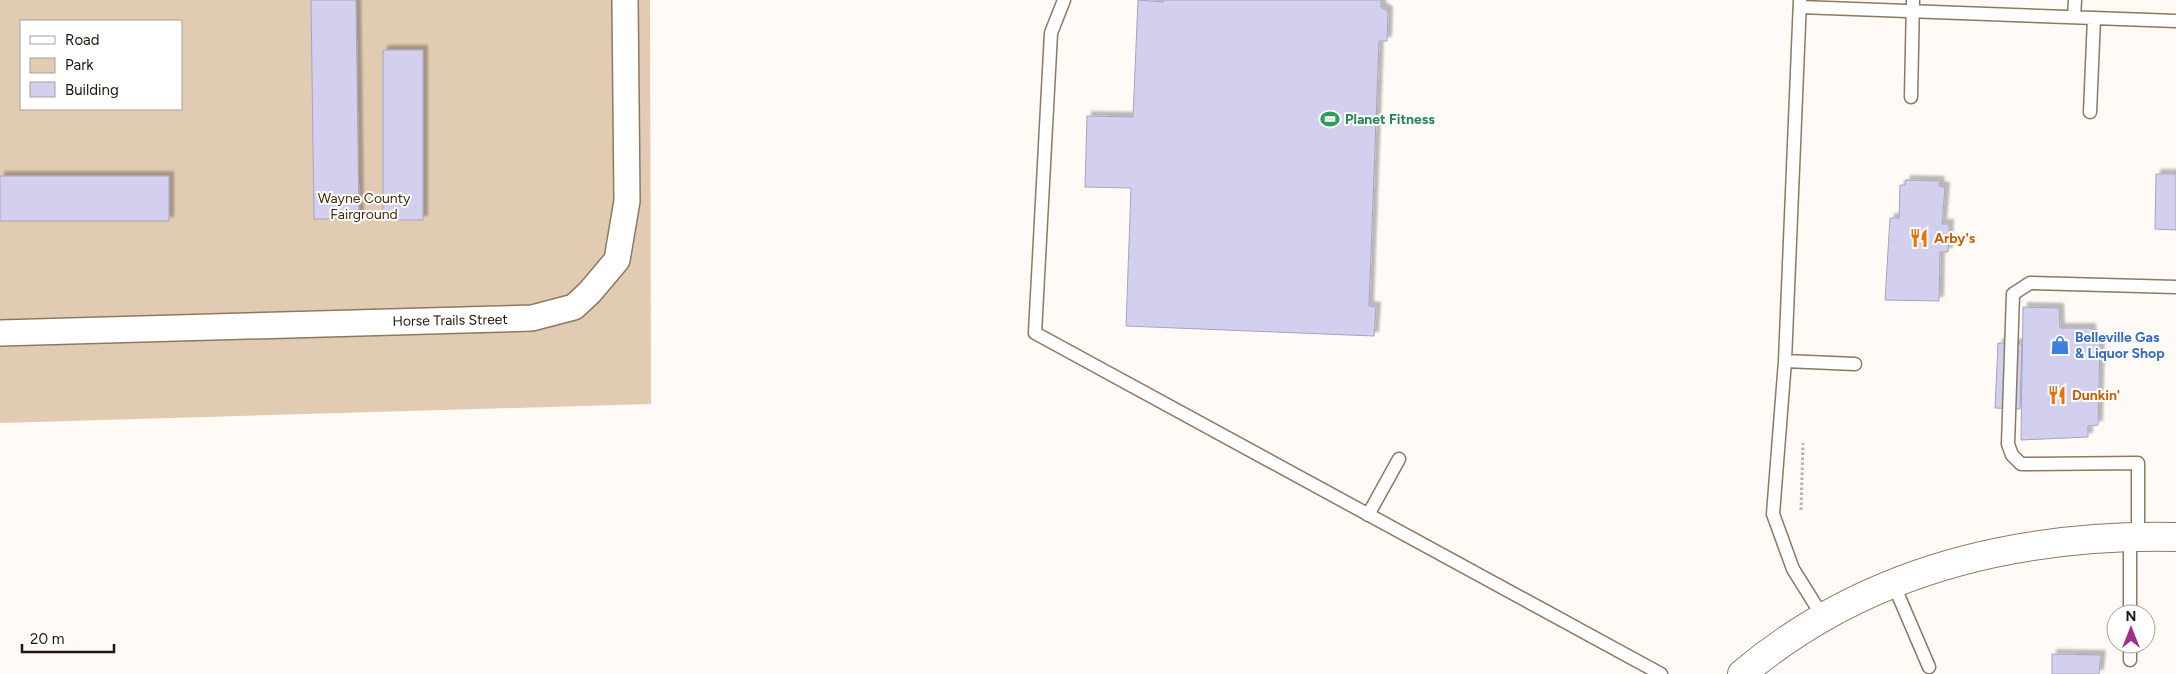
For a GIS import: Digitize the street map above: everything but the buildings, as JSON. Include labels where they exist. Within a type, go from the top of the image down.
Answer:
[{"type":"street","name":"Horse Trails Street","points":[[0,333],[500,320],[532,318],[574,306],[590,292],[617,260],[626,201],[625,0]]},
{"type":"street","points":[[1742,674],[1823,617],[1863,596],[1915,574],[1969,558],[2025,547],[2134,536],[2176,537]]},
{"type":"lane","points":[[1064,0],[1051,33],[1035,333],[1661,674]]},
{"type":"lane","points":[[2074,17],[2075,0]]},
{"type":"lane","points":[[1823,617],[1793,569],[1773,514],[1785,361],[1800,4],[1913,6],[2176,22]]},
{"type":"lane","points":[[1911,97],[1913,6]]},
{"type":"lane","points":[[2090,112],[2094,18]]},
{"type":"lane","points":[[2131,604],[2138,463],[2021,464],[2012,455],[2008,444],[2013,294],[2030,283],[2176,287]]},
{"type":"lane","points":[[1785,361],[1855,364]]},
{"type":"lane","points":[[1368,515],[1399,459]]},
{"type":"lane","points":[[1893,583],[1929,667]]},
{"type":"lane","points":[[2130,654],[2130,660]]},
{"type":"path","points":[[1801,510],[1804,434]]},
{"type":"green space","name":"Wayne County Fairground","points":[[0,0],[650,0],[651,404],[0,423]]},
{"type":"place","name":"Planet Fitness","points":[[1330,119]]},
{"type":"place","name":"Arby's","points":[[1919,238]]},
{"type":"place","name":"Belleville Gas & Liquor Shop","points":[[2060,345]]},
{"type":"place","name":"Dunkin'","points":[[2057,395]]}]
